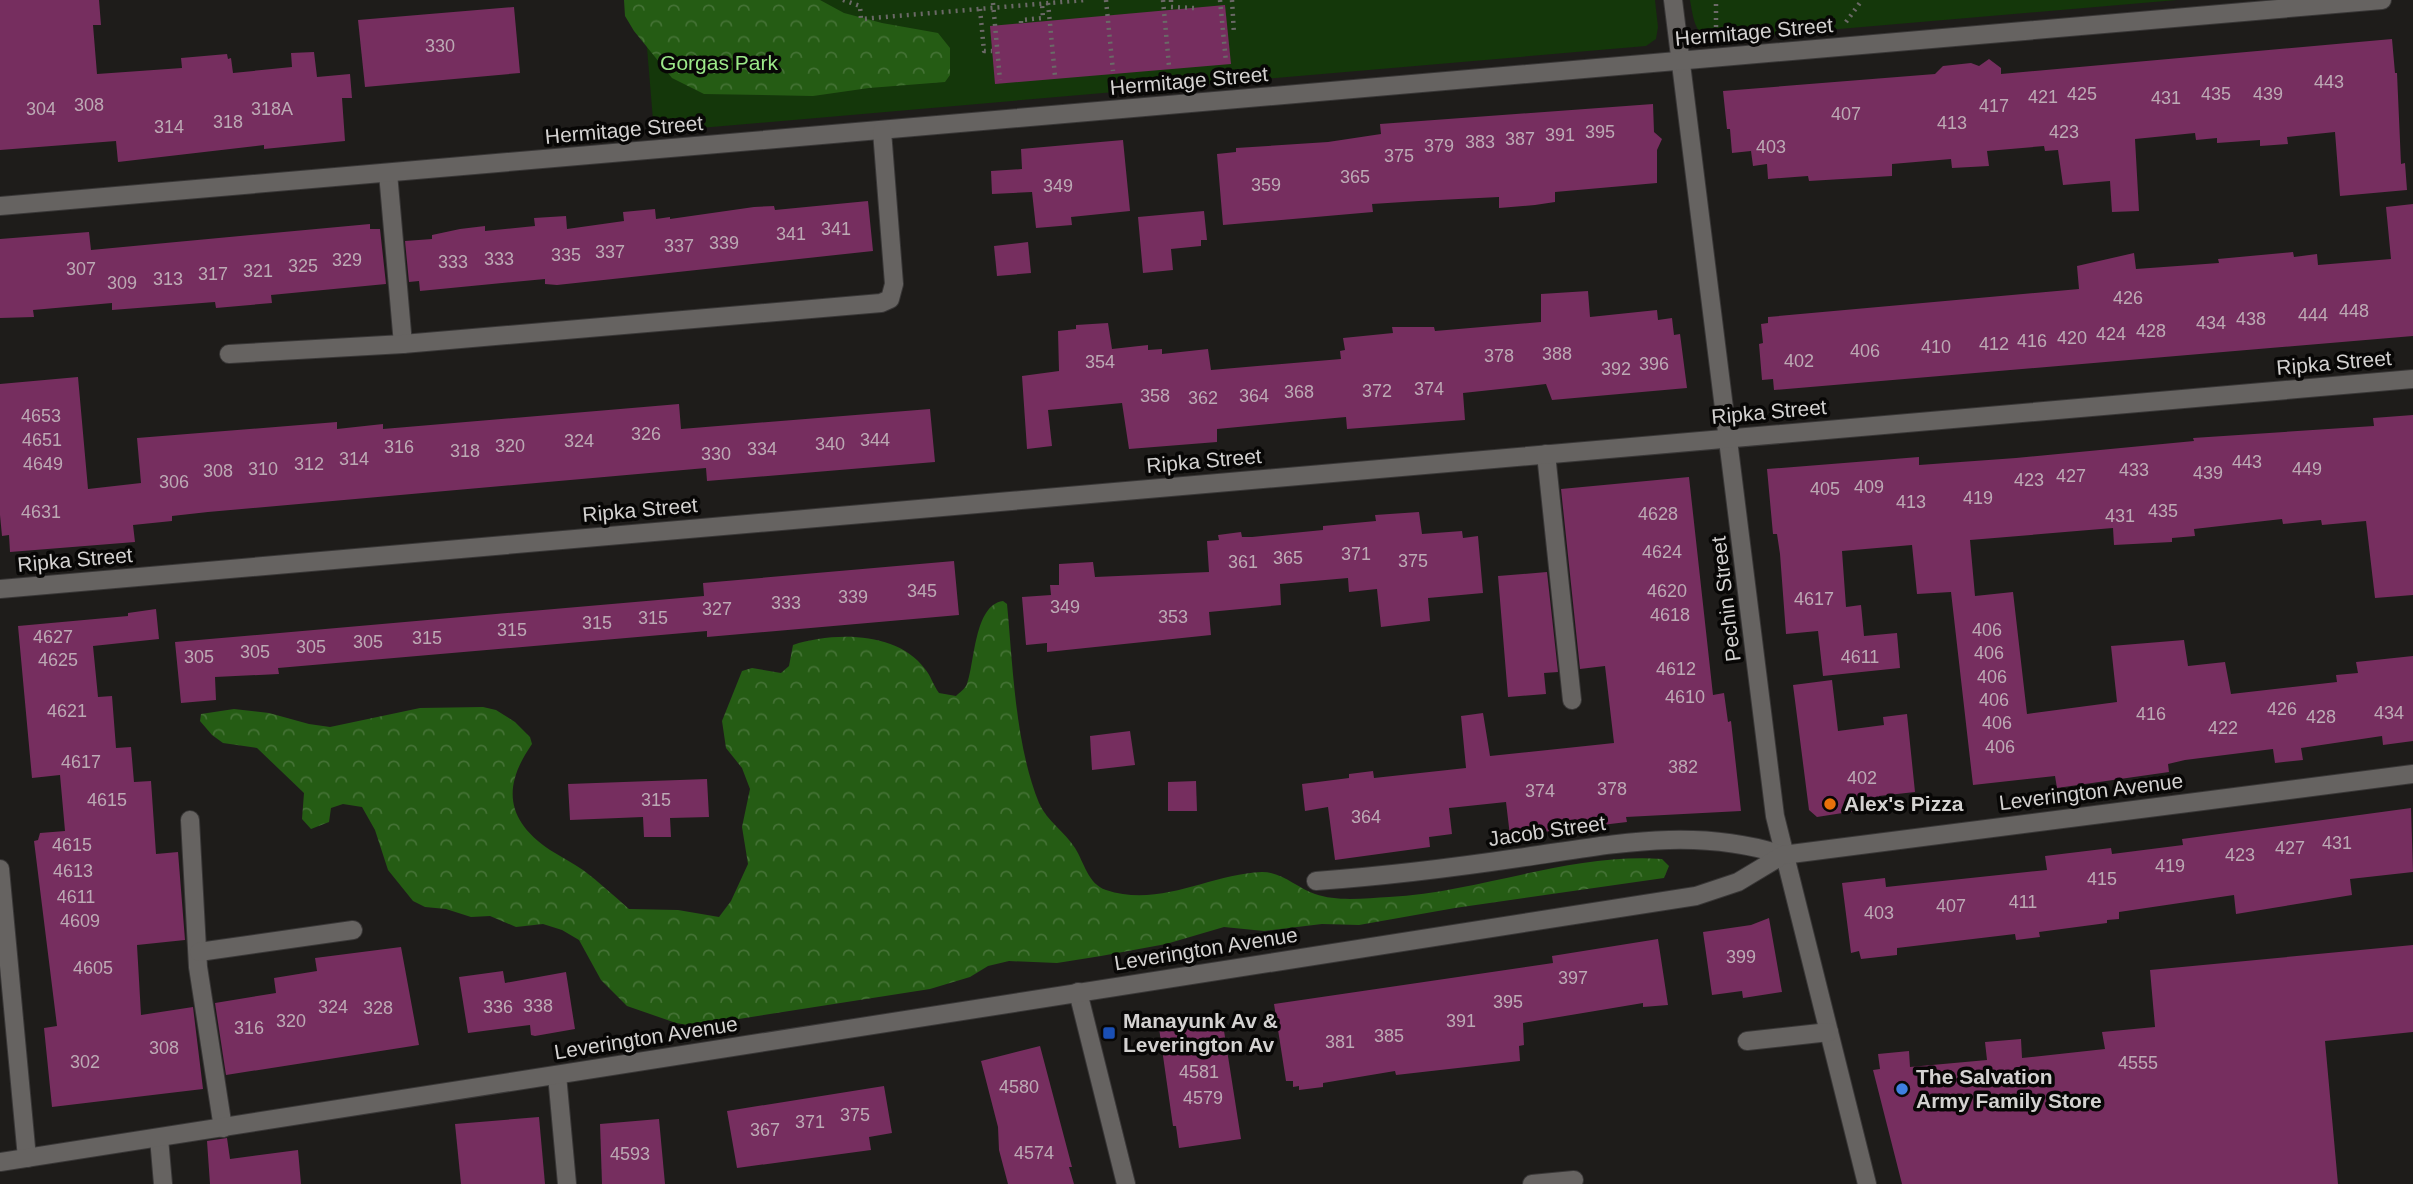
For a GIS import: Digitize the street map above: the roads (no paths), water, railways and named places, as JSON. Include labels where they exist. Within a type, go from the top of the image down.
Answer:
[{"type":"street","name":"Pechin Street","points":[[1673,0],[1730,438],[1775,816],[1867,1184]]},
{"type":"street","name":"Hermitage Street","points":[[0,206],[2382,0]]},
{"type":"street","points":[[229,354],[403,344],[881,303],[890,299],[894,284],[882,131]]},
{"type":"street","points":[[388,173],[403,344]]},
{"type":"street","name":"Ripka Street","points":[[0,589],[2413,379]]},
{"type":"street","points":[[1546,454],[1572,700]]},
{"type":"street","name":"Leverington Avenue","points":[[0,1162],[1696,896],[1738,882],[1783,855],[2413,774]]},
{"type":"street","points":[[190,820],[199,952],[223,1128]]},
{"type":"street","name":"Jacob Street","points":[[1316,881],[1379,877],[1661,839],[1708,838],[1749,844],[1783,855]]},
{"type":"street","points":[[0,869],[27,1158]]},
{"type":"street","points":[[199,952],[353,930]]},
{"type":"street","points":[[1078,992],[1126,1184]]},
{"type":"street","points":[[1747,1041],[1829,1032]]},
{"type":"street","points":[[557,1075],[568,1184]]},
{"type":"street","points":[[159,1138],[163,1184]]},
{"type":"street","points":[[1532,1184],[1574,1180]]},
{"type":"place","name":"Alex's Pizza","points":[[1830,804]]},
{"type":"place","name":"Manayunk Av & Leverington Av","points":[[1109,1033]]},
{"type":"place","name":"The Salvation Army Family Store","points":[[1902,1089]]},
{"type":"park label","name":"Gorgas Park","points":[[719,63]]}]
